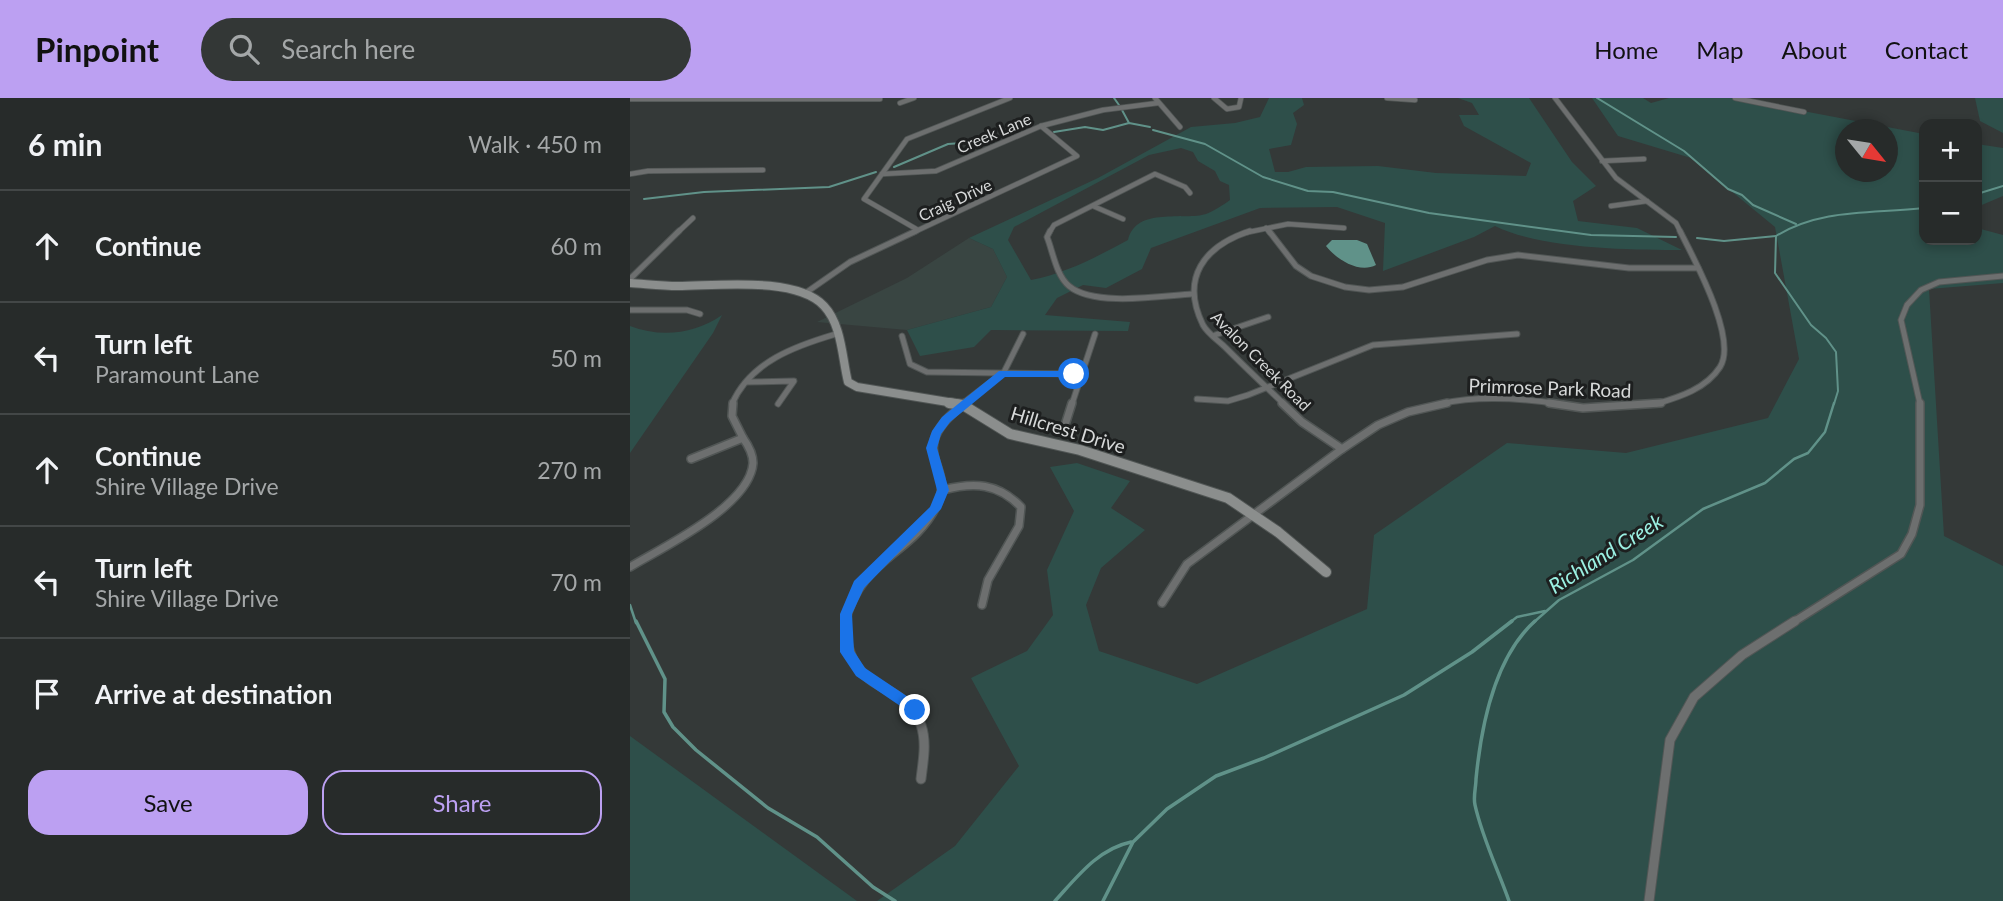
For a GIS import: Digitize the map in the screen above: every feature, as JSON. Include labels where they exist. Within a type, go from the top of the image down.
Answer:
[{"type":"street","points":[[900,103],[914,98]]},
{"type":"street","points":[[918,230],[864,199],[881,174],[907,139],[1010,98]]},
{"type":"street","points":[[1214,98],[1227,109],[1239,107],[1241,98]]},
{"type":"street","points":[[1387,98],[1415,100]]},
{"type":"street","name":"Primrose Park Road","points":[[1162,603],[1186,564],[1342,449],[1378,425],[1408,412],[1450,402],[1525,399],[1583,408],[1654,405],[1683,396],[1708,380],[1721,366],[1724,351],[1711,291],[1676,223],[1616,178],[1555,98]]},
{"type":"street","points":[[1735,98],[1804,112]]},
{"type":"street","points":[[630,99],[880,99]]},
{"type":"street","points":[[1157,100],[1180,127]]},
{"type":"street","name":"Creek Lane","points":[[881,174],[936,171],[1041,126],[1157,100]]},
{"type":"street","name":"Craig Drive","points":[[804,294],[850,262],[1077,156],[1041,126]]},
{"type":"street","points":[[1602,161],[1644,159]]},
{"type":"street","points":[[630,174],[648,171],[763,170]]},
{"type":"street","points":[[1190,193],[1185,187],[1155,174],[1054,225],[1047,232],[1063,277],[1069,286],[1082,293],[1099,296],[1192,294],[1198,262],[1239,234],[1306,222],[1344,228]]},
{"type":"street","points":[[1611,206],[1648,201]]},
{"type":"street","points":[[1093,206],[1123,219]]},
{"type":"street","points":[[630,281],[693,218]]},
{"type":"street","points":[[1266,228],[1296,266],[1311,276],[1345,287],[1369,290],[1402,287],[1487,260],[1518,255],[1629,268],[1700,270]]},
{"type":"street","points":[[1649,901],[1670,740],[1694,697],[1742,655],[1901,554],[1912,534],[1920,505],[1921,423],[1919,393],[1901,320],[1907,305],[1921,290],[1940,282],[2003,276]]},
{"type":"street","points":[[630,281],[677,286],[742,285],[804,294]]},
{"type":"street","name":"Hillcrest Drive","points":[[804,294],[825,306],[836,334],[848,382],[857,387],[963,405],[1010,434],[1080,450],[1228,498],[1254,515],[1326,572]]},
{"type":"street","name":"Avalon Creek Road","points":[[1192,294],[1195,309],[1204,327],[1302,422],[1342,449]]},
{"type":"street","points":[[630,310],[687,310],[700,314]]},
{"type":"street","points":[[1215,335],[1268,317]]},
{"type":"street","points":[[630,567],[723,509],[749,476],[753,464],[731,415],[732,403],[747,382],[767,360],[787,349],[836,334]]},
{"type":"street","points":[[921,779],[924,736],[915,710],[861,672],[847,652],[846,614],[859,585],[935,509],[943,490],[931,448],[936,433],[963,405],[1003,374],[1023,334]]},
{"type":"street","points":[[1066,422],[1095,334]]},
{"type":"street","points":[[1197,399],[1228,401],[1373,345],[1517,334]]},
{"type":"street","points":[[902,336],[910,364],[927,372],[1080,374]]},
{"type":"street","points":[[747,382],[794,381],[779,404]]},
{"type":"street","points":[[691,459],[743,438]]},
{"type":"street","points":[[943,490],[970,485],[993,486],[1009,492],[1021,508],[1019,526],[988,580],[982,605]]},
{"type":"shaded area","points":[[1269,98],[1302,98],[1304,105],[1293,113],[1297,124],[1291,145],[1269,149],[1275,172],[1306,167],[1378,166],[1436,173],[1526,176],[1531,163],[1464,126],[1459,115],[1479,115],[1472,103],[1458,98],[1529,98],[1572,162],[1596,186],[1573,201],[1578,221],[1637,228],[1682,250],[1561,244],[1514,234],[1495,226],[1474,237],[1383,271],[1385,223],[1337,207],[1260,208],[1151,248],[1142,269],[1106,288],[1083,285],[1057,298],[1045,315],[1130,322],[1128,331],[991,330],[974,347],[920,356],[907,330],[991,307],[1007,277],[993,249],[969,238],[1098,178],[1191,127],[1235,123],[1260,117]],"holes":[[[1181,148],[1193,152],[1198,161],[1215,171],[1220,181],[1229,185],[1230,200],[1206,214],[1162,217],[1141,223],[1133,229],[1128,240],[1069,269],[1031,280],[1008,240],[1014,227],[1149,155]]]},
{"type":"shaded area","points":[[1592,98],[1643,98],[1651,103],[1669,98],[1735,98],[1845,119],[1835,119],[1835,182],[1898,182],[1898,129],[1919,133],[1919,245],[1982,245],[1982,229],[2003,235],[2003,283],[1929,289],[1944,536],[2003,566],[2003,901],[877,901],[955,846],[1019,766],[971,678],[1027,651],[1053,615],[1047,570],[1074,511],[1050,467],[1077,463],[1130,481],[1111,508],[1145,530],[1101,568],[1086,605],[1099,651],[1197,684],[1367,609],[1374,535],[1507,443],[1626,453],[1768,418],[1799,359],[1775,227],[1691,158],[1618,136]]},
{"type":"shaded area","points":[[1975,98],[2003,98],[2003,133],[1980,119]]},
{"type":"shaded area","points":[[1982,145],[2003,148],[2003,196],[1982,205]]},
{"type":"shaded area","points":[[969,238],[993,249],[1007,277],[991,307],[907,330],[817,322],[907,278]]},
{"type":"shaded area","points":[[1332,240],[1357,240],[1367,244],[1376,265],[1362,268],[1348,264],[1326,246]]},
{"type":"shaded area","points":[[722,315],[713,333],[630,453],[630,326],[654,332],[678,332],[701,326]]},
{"type":"shaded area","points":[[630,736],[857,901],[630,901]]},
{"type":"waterway","points":[[1114,98],[1119,105]]},
{"type":"waterway","points":[[1597,98],[1684,151],[1728,189],[1742,195],[1753,205],[1796,224]]},
{"type":"waterway","points":[[1122,110],[1129,123]]},
{"type":"waterway","points":[[1054,132],[1085,127],[1103,130],[1129,123]]},
{"type":"waterway","points":[[1129,123],[1150,127]]},
{"type":"waterway","points":[[1153,130],[1205,144],[1263,177],[1308,191],[1333,192],[1429,213],[1591,235],[1676,237]]},
{"type":"waterway","points":[[894,167],[948,144],[989,141]]},
{"type":"waterway","points":[[644,199],[704,192],[829,187],[876,172]]},
{"type":"waterway","name":"Richland Creek","points":[[1982,192],[2003,186]]},
{"type":"waterway","name":"Richland Creek","points":[[1776,236],[1793,227],[1829,216],[1919,208]]},
{"type":"waterway","points":[[1697,238],[1724,241],[1776,236]]},
{"type":"waterway","name":"Richland Creek","points":[[1776,236],[1775,273],[1811,325],[1826,338],[1836,352],[1838,391],[1834,404]]},
{"type":"waterway","name":"Richland Creek","points":[[1534,622],[1559,600],[1633,560],[1703,509],[1765,483],[1794,459],[1808,453],[1825,432],[1834,403]]},
{"type":"waterway","points":[[630,605],[636,623]]},
{"type":"waterway","name":"Richland Creek","points":[[1509,623],[1517,617],[1545,611]]},
{"type":"waterway","points":[[636,621],[665,679],[664,712],[673,727],[696,750],[768,808],[817,837],[873,887],[895,901]]},
{"type":"waterway","name":"Richland Creek","points":[[1103,901],[1133,842],[1167,809],[1216,776],[1264,758],[1404,695],[1472,652],[1512,621]]},
{"type":"waterway","points":[[1509,901],[1482,829],[1474,799],[1478,759],[1492,694],[1510,654],[1534,622]]},
{"type":"waterway","points":[[1055,901],[1098,857],[1131,842]]},
{"type":"route","points":[[915,710],[861,672],[847,652],[846,614],[859,585],[935,509],[943,490],[931,448],[936,433],[946,419],[1003,374],[1074,374]]}]
